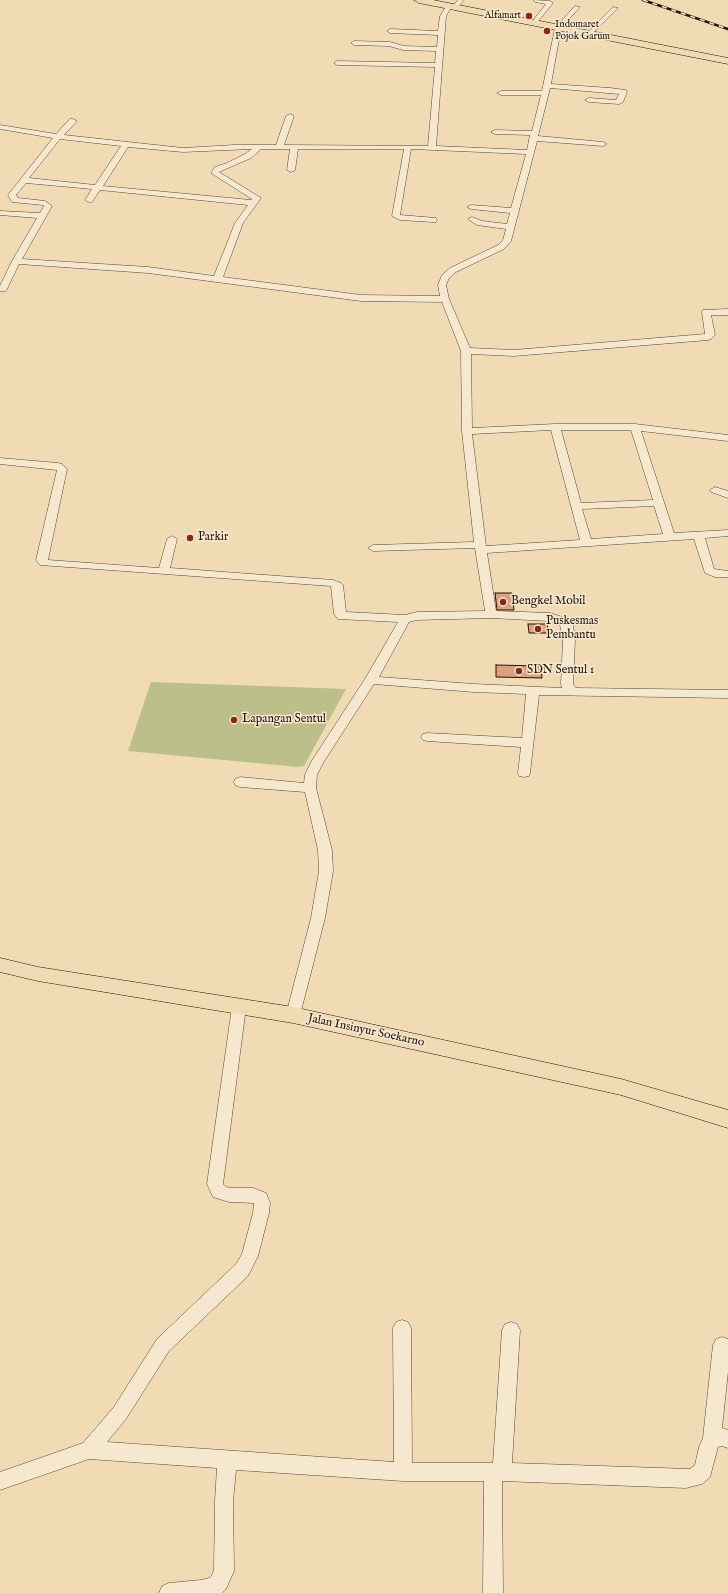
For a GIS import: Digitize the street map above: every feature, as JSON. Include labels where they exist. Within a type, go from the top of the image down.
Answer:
[{"type":"highway","points":[[419,0],[455,4],[558,28],[728,61]]},
{"type":"main road","name":"Jalan Insinyur Soekarno","points":[[0,965],[38,974],[239,1007],[293,1014],[621,1087],[728,1119]]},
{"type":"street","points":[[537,1],[551,2]]},
{"type":"street","points":[[534,22],[551,2]]},
{"type":"street","points":[[432,148],[443,16],[455,4]]},
{"type":"street","points":[[491,614],[480,547],[467,431],[466,350],[445,299],[442,285],[445,277],[461,265],[505,244],[511,227],[548,81],[558,28],[578,7]]},
{"type":"street","points":[[588,34],[615,8]]},
{"type":"street","points":[[390,31],[441,33]]},
{"type":"street","points":[[354,43],[392,44],[403,48],[440,49]]},
{"type":"street","points":[[337,63],[439,65]]},
{"type":"street","points":[[501,93],[548,81],[579,84],[623,92],[620,102],[589,100]]},
{"type":"street","points":[[279,148],[290,116]]},
{"type":"street","points":[[3,289],[16,261],[48,206],[47,204],[15,200],[12,197],[58,137],[73,121]]},
{"type":"street","points":[[0,127],[58,137],[183,150],[228,147],[408,147],[530,152]]},
{"type":"street","points":[[495,132],[534,135],[603,144]]},
{"type":"street","points":[[89,200],[126,144]]},
{"type":"street","points":[[218,278],[240,223],[257,198],[215,173],[218,169],[248,156],[260,147]]},
{"type":"street","points":[[408,147],[396,216],[400,218],[433,220]]},
{"type":"street","points":[[291,170],[294,148]]},
{"type":"street","points":[[24,180],[98,186],[253,203]]},
{"type":"street","points":[[471,207],[515,211]]},
{"type":"street","points":[[0,213],[42,216]]},
{"type":"street","points":[[472,219],[480,223],[511,227]]},
{"type":"street","points":[[16,261],[122,267],[218,278],[361,298],[445,299]]},
{"type":"street","points":[[466,350],[492,353],[514,352],[704,338],[710,336],[706,312],[728,312]]},
{"type":"street","points":[[467,431],[555,427],[635,427],[728,438]]},
{"type":"street","points":[[555,427],[586,542]]},
{"type":"street","points":[[635,427],[669,536]]},
{"type":"street","points":[[0,461],[58,466],[62,469],[42,560],[44,563],[333,582],[337,586],[340,614],[342,616],[405,619],[417,616],[491,614],[550,617],[566,623],[569,640],[567,684],[569,689],[574,692]]},
{"type":"street","points":[[715,490],[728,495]]},
{"type":"street","points":[[577,506],[658,503]]},
{"type":"street","points":[[373,548],[480,547],[669,536],[699,536],[728,533]]},
{"type":"street","points":[[699,536],[709,571],[715,574],[728,574]]},
{"type":"street","points":[[164,570],[172,539]]},
{"type":"street","points":[[293,1014],[318,918],[326,871],[325,850],[310,788],[311,775],[317,762],[371,680],[405,619]]},
{"type":"street","points":[[371,680],[574,692],[728,694]]},
{"type":"street","points":[[524,773],[533,690]]},
{"type":"street","points":[[427,737],[528,743]]},
{"type":"street","points":[[240,782],[310,788]]},
{"type":"street","points":[[89,1450],[120,1414],[163,1345],[242,1270],[250,1256],[261,1213],[262,1203],[260,1198],[253,1195],[228,1195],[219,1192],[215,1184],[239,1007]]},
{"type":"street","points":[[402,1328],[403,1472]]},
{"type":"street","points":[[493,1593],[497,1473],[511,1330]]},
{"type":"street","points":[[0,1480],[89,1450],[403,1472],[497,1473],[686,1479],[695,1477],[703,1470],[708,1446],[720,1439],[722,1345]]},
{"type":"street","points":[[169,1593],[201,1590],[214,1587],[219,1582],[224,1570],[224,1501],[227,1459]]},
{"type":"green space","name":"Lapangan Sentul","points":[[151,682],[346,689],[304,766],[298,767],[128,751]]},
{"type":"building","name":"Bengkel Mobil","points":[[495,593],[512,593],[514,610],[497,610]]},
{"type":"building","name":"Puskesmas Pembantu","points":[[528,624],[547,624],[549,633],[529,633]]},
{"type":"building","name":"SDN Sentul 1","points":[[496,665],[541,666],[542,678],[496,677]]},
{"type":"railway","points":[[643,0],[728,29]]},
{"type":"place","name":"Alfamart","points":[[529,16]]},
{"type":"place","name":"Indomaret Pojok Garum","points":[[547,31]]},
{"type":"place","name":"Parkir","points":[[190,538]]},
{"type":"place","name":"Bengkel Mobil","points":[[503,602]]},
{"type":"place","name":"Puskesmas Pembantu","points":[[538,629]]},
{"type":"place","name":"SDN Sentul 1","points":[[519,671]]},
{"type":"place","name":"Lapangan Sentul","points":[[234,720]]}]
